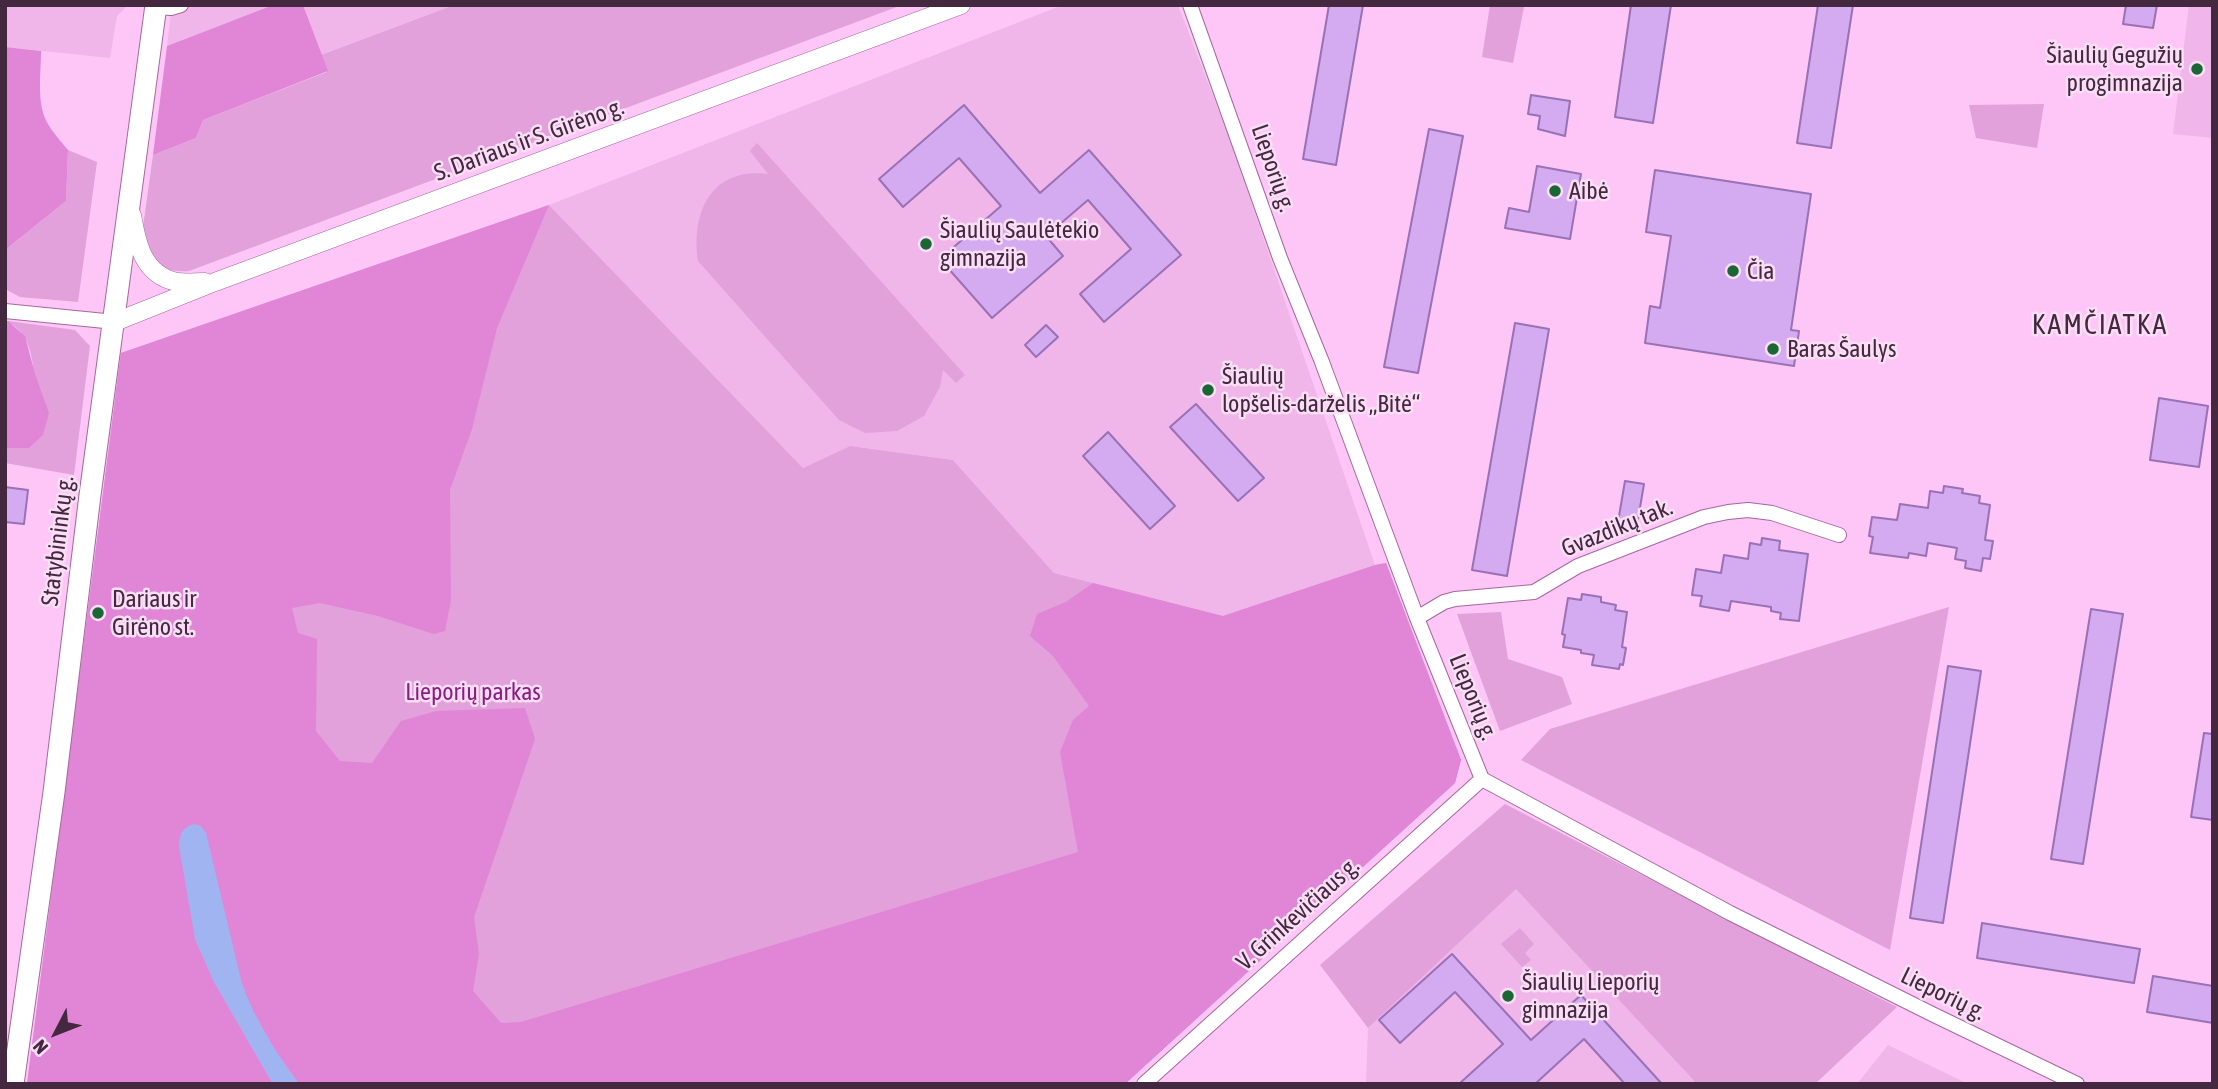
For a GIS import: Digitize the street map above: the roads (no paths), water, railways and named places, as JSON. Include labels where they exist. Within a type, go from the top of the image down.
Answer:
[{"type":"main road","name":"Statybininkų g.","points":[[13,1084],[54,792],[90,495],[156,6]]},
{"type":"street","points":[[156,6],[171,8],[181,5]]},
{"type":"street","name":"S. Dariaus ir S. Girėno g.","points":[[115,322],[215,282],[961,5]]},
{"type":"street","name":"Lieporių g.","points":[[1190,5],[1280,258],[1482,779],[1730,913],[2077,1084]]},
{"type":"street","points":[[129,202],[139,250],[146,264],[157,274],[176,282],[215,282]]},
{"type":"street","points":[[5,311],[115,322]]},
{"type":"street","name":"Gvazdikų tak.","points":[[1418,618],[1444,601],[1455,598],[1534,592],[1578,566],[1703,517],[1728,512],[1748,510],[1772,513],[1839,535]]},
{"type":"street","name":"V. Grinkevičiaus g.","points":[[1144,1084],[1482,779]]},
{"type":"water","points":[[194,824],[201,826],[206,833],[247,997],[267,1036],[299,1084],[273,1084],[214,982],[195,939],[179,846],[182,832]]},
{"type":"place","name":"Šiaulių Gegužių progimnazija","points":[[2197,69]]},
{"type":"place","name":"Aibė","points":[[1555,191]]},
{"type":"place","name":"Šiaulių Saulėtekio gimnazija","points":[[926,244]]},
{"type":"place","name":"Čia","points":[[1733,271]]},
{"type":"place","name":"Baras Šaulys","points":[[1773,349]]},
{"type":"place","name":"Šiaulių lopšelis-darželis „Bitė“","points":[[1208,390]]},
{"type":"place","name":"Dariaus ir Girėno st.","points":[[98,613]]},
{"type":"place","name":"Šiaulių Lieporių gimnazija","points":[[1508,996]]},
{"type":"district","name":"KAMČIATKA","points":[[2100,325]]},
{"type":"park label","name":"Lieporių parkas","points":[[473,692]]}]
